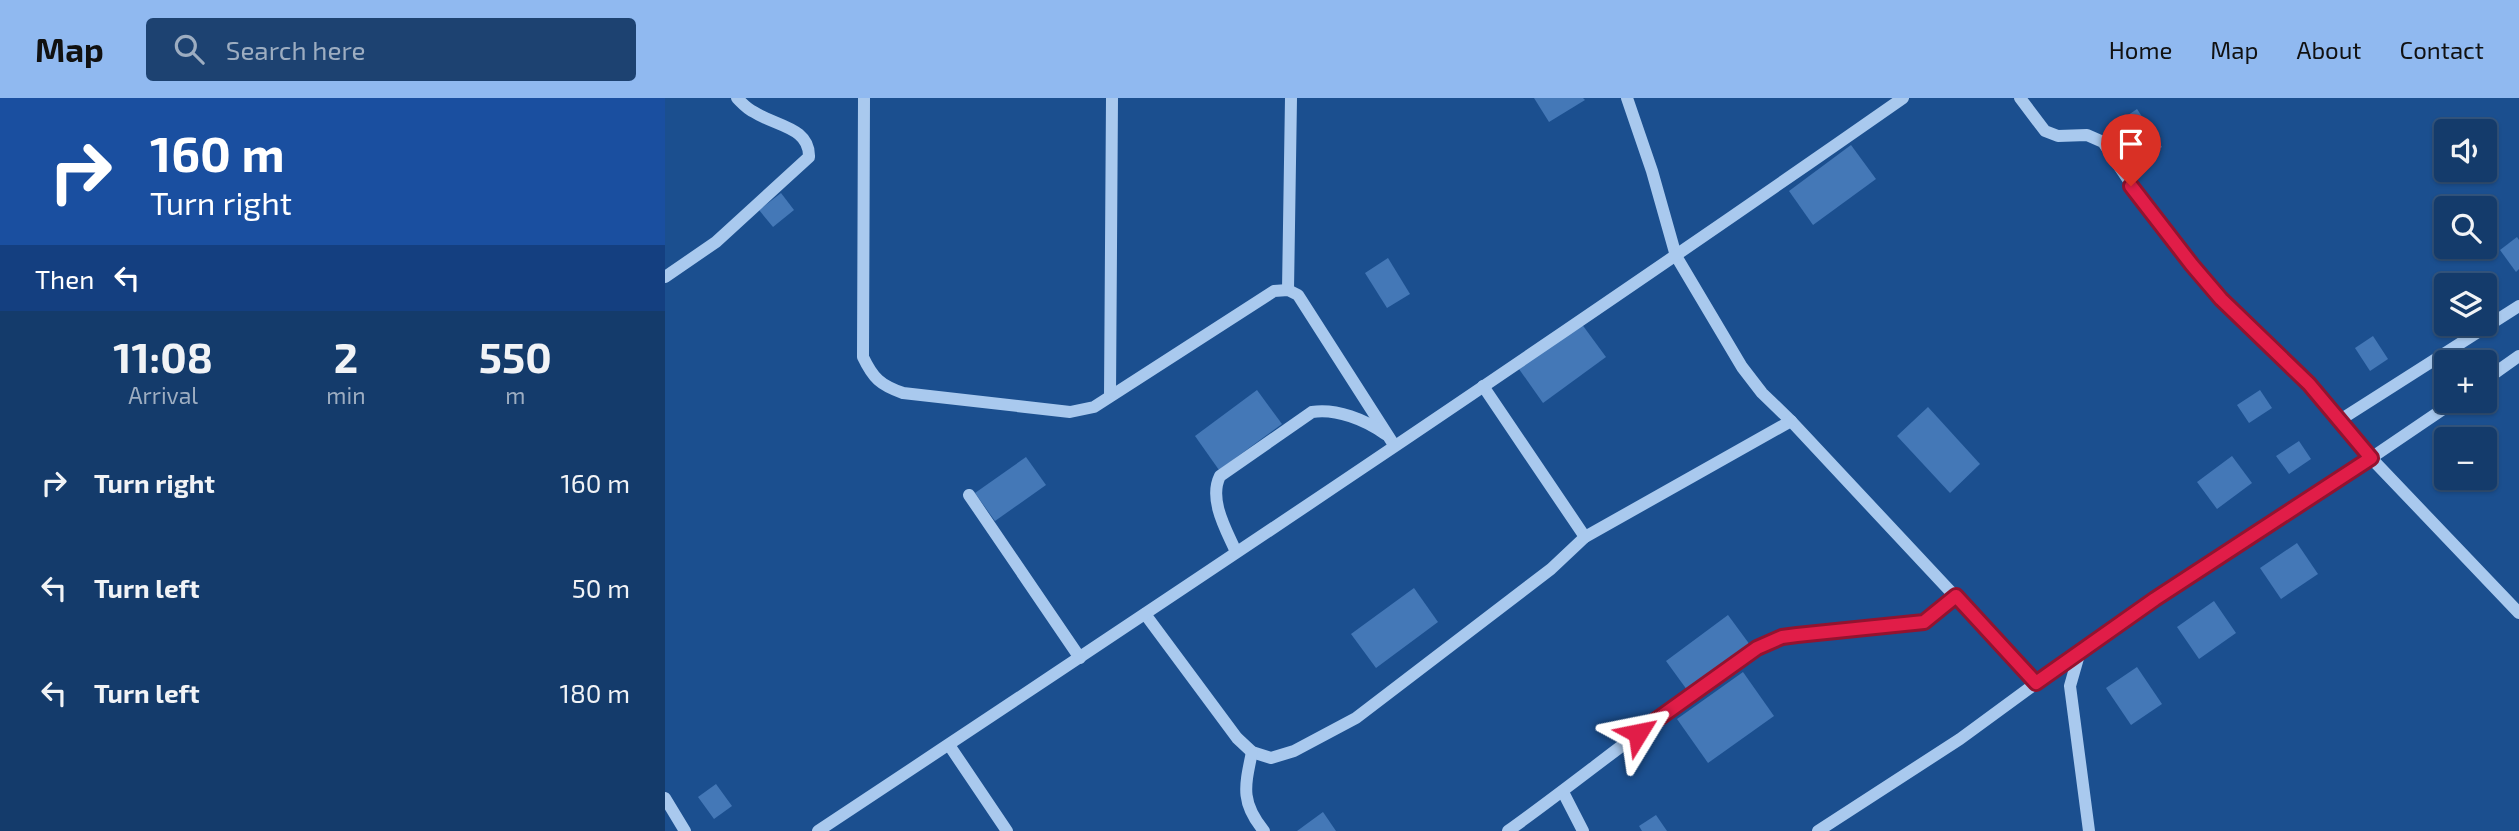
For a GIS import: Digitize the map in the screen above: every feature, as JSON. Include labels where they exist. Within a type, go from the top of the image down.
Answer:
[{"type":"lane","points":[[665,277],[716,242],[809,157],[810,146],[804,138],[753,112],[737,98]]},
{"type":"lane","points":[[863,98],[863,357],[871,375],[887,388],[903,393],[1070,412],[1094,407],[1273,291],[1288,290],[1298,295],[1394,445]]},
{"type":"lane","points":[[1110,396],[1112,98]]},
{"type":"lane","points":[[1288,290],[1291,98]]},
{"type":"lane","points":[[1627,98],[1677,256],[1742,367],[1762,394],[1791,421],[2036,683]]},
{"type":"lane","points":[[818,831],[1677,256],[1903,98]]},
{"type":"lane","points":[[2020,98],[2050,134],[2087,135],[2102,142],[2143,202],[2192,265],[2251,330],[2309,384],[2371,458],[2519,613]]},
{"type":"lane","points":[[2340,420],[2519,306]]},
{"type":"lane","points":[[2497,372],[2519,356]]},
{"type":"lane","points":[[1483,386],[1585,537]]},
{"type":"lane","points":[[1237,552],[1222,521],[1215,492],[1218,479],[1304,416],[1321,411],[1344,414],[1374,426],[1385,433],[1394,445]]},
{"type":"lane","points":[[1818,831],[1960,739],[2080,651],[2437,413]]},
{"type":"lane","points":[[1145,614],[1237,738],[1252,752],[1271,758],[1294,751],[1356,718],[1551,569],[1585,537],[1791,421]]},
{"type":"lane","points":[[969,495],[1080,658]]},
{"type":"lane","points":[[1508,831],[1757,648],[1782,637],[1924,622],[1956,596]]},
{"type":"lane","points":[[2080,651],[2070,686],[2089,831]]},
{"type":"lane","points":[[949,745],[1007,831]]},
{"type":"lane","points":[[1252,752],[1246,780],[1246,802],[1249,812],[1263,831]]},
{"type":"lane","points":[[1563,792],[1583,831]]},
{"type":"lane","points":[[665,799],[685,831]]},
{"type":"building","points":[[1534,98],[1583,98],[1585,100],[1549,122]]},
{"type":"building","points":[[2137,109],[2162,147],[2140,161],[2115,124]]},
{"type":"building","points":[[1851,145],[1876,179],[1813,225],[1789,191]]},
{"type":"building","points":[[781,193],[794,210],[773,227],[759,210]]},
{"type":"building","points":[[2517,237],[2519,269],[2516,272],[2500,250]]},
{"type":"building","points":[[1388,258],[1410,294],[1387,308],[1365,273]]},
{"type":"building","points":[[1581,323],[1606,357],[1543,403],[1519,369]]},
{"type":"building","points":[[2373,336],[2388,359],[2370,371],[2355,348]]},
{"type":"building","points":[[1257,390],[1282,424],[1219,470],[1195,436]]},
{"type":"building","points":[[2260,390],[2272,408],[2249,423],[2237,405]]},
{"type":"building","points":[[1928,407],[1980,464],[1950,493],[1897,436]]},
{"type":"building","points":[[2299,441],[2311,459],[2289,474],[2276,456]]},
{"type":"building","points":[[2232,456],[2252,483],[2217,509],[2197,482]]},
{"type":"building","points":[[1026,457],[1046,485],[995,521],[975,493]]},
{"type":"building","points":[[2297,543],[2318,574],[2281,599],[2260,568]]},
{"type":"building","points":[[1414,588],[1438,622],[1376,668],[1351,634]]},
{"type":"building","points":[[2214,601],[2236,633],[2199,659],[2177,627]]},
{"type":"building","points":[[1728,615],[1753,649],[1690,694],[1666,661]]},
{"type":"building","points":[[2137,667],[2162,704],[2131,725],[2106,688]]},
{"type":"building","points":[[1743,672],[1774,716],[1708,763],[1677,719]]},
{"type":"building","points":[[716,784],[732,806],[714,819],[698,797]]},
{"type":"building","points":[[1323,812],[1336,831],[1297,831]]},
{"type":"building","points":[[1656,815],[1667,831],[1642,831],[1639,826]]},
{"type":"route","points":[[1638,733],[1757,648],[1771,641],[1797,635],[1924,622],[1956,596],[2036,683],[2155,599],[2371,458],[2295,369],[2221,299],[2131,186]]}]
